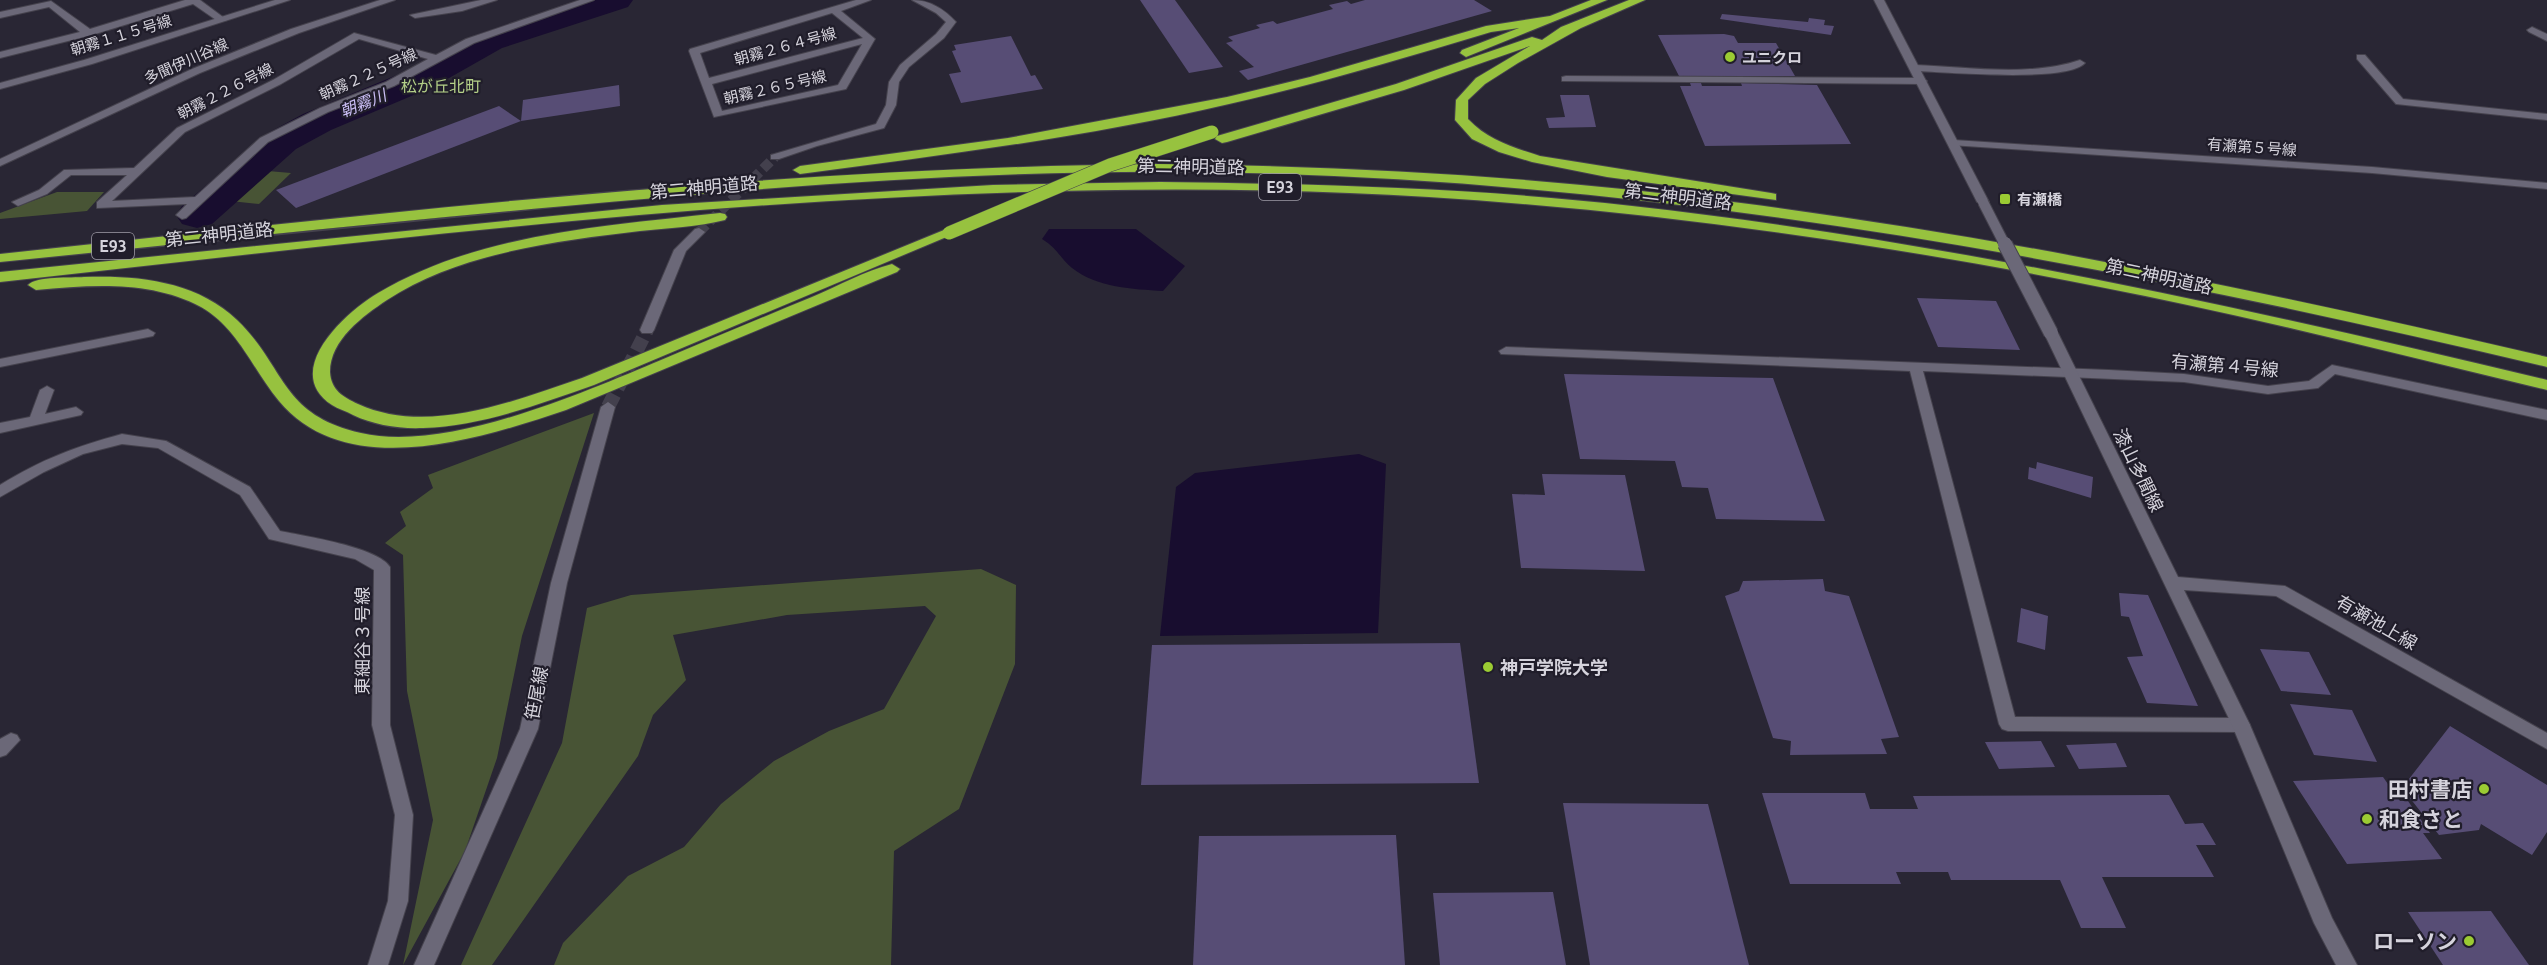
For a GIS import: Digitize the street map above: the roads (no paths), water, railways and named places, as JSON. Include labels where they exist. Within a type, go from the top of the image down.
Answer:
[{"type":"highway","points":[[1020,188],[735,215],[595,233],[482,256],[422,278],[371,304],[339,332],[328,347],[321,364],[322,380],[330,394],[345,406],[364,415],[388,421],[418,423],[486,414],[588,380],[1217,136],[1439,64],[1601,0]]},
{"type":"highway","points":[[1217,136],[1400,87],[1576,26],[1639,0]]},
{"type":"highway","points":[[226,234],[845,165],[1008,142],[1227,101],[1314,80],[1490,29],[1553,19]]},
{"type":"highway","points":[[1576,26],[1476,83],[1462,100],[1460,109],[1468,128],[1492,145],[1554,163],[1827,206],[1966,231],[2206,280],[2383,322]]},
{"type":"highway","name":"第二神明道路","points":[[0,258],[619,196],[891,175],[1134,168],[1359,172],[1546,183],[1768,209],[1989,244],[2383,322],[2547,362]]},
{"type":"highway","name":"第二神明道路","points":[[0,277],[621,213],[842,195],[1133,185],[1331,188],[1542,201],[1662,213],[1874,243],[2135,290],[2547,385]]},
{"type":"highway","points":[[0,288],[122,281],[149,284],[194,296],[228,318],[251,347],[274,385],[303,415],[343,435],[372,440],[406,441],[483,431],[562,405],[954,237]]},
{"type":"street","points":[[0,55],[88,33],[195,0],[222,20]]},
{"type":"street","name":"朝霧１１５号線","points":[[0,86],[88,62],[285,0]]},
{"type":"street","name":"多聞伊川谷線","points":[[0,163],[196,71],[296,31],[390,0]]},
{"type":"street","points":[[415,15],[462,8],[492,0]]},
{"type":"street","name":"朝霧２２５号線","points":[[182,215],[264,140],[324,110],[390,84],[470,41],[589,0]]},
{"type":"street","name":"朝霧２６５号線","points":[[866,0],[694,51],[718,115],[842,87],[870,39]]},
{"type":"street","points":[[776,157],[795,148],[825,143],[880,126],[891,105],[894,82],[905,65],[940,36],[951,22],[939,11],[918,0]]},
{"type":"street","name":"漆山多聞線","points":[[1879,0],[2051,333],[2241,725],[2324,923],[2347,965]]},
{"type":"street","points":[[0,15],[51,4],[88,33]]},
{"type":"street","points":[[834,10],[870,39]]},
{"type":"street","points":[[2532,30],[2547,38]]},
{"type":"street","name":"朝霧２２６号線","points":[[197,200],[101,205],[181,130],[277,82],[358,35],[437,59]]},
{"type":"street","name":"朝霧２６４号線","points":[[707,82],[870,39]]},
{"type":"street","points":[[2361,57],[2400,102],[2547,117]]},
{"type":"street","points":[[1915,68],[2035,72],[2075,67],[2080,63]]},
{"type":"street","points":[[1566,79],[1922,81]]},
{"type":"street","name":"有瀬第５号線","points":[[1954,143],[2360,169],[2547,186]]},
{"type":"street","points":[[18,202],[43,192],[68,172],[137,171]]},
{"type":"street","points":[[647,330],[680,250],[699,232]]},
{"type":"street","points":[[0,363],[148,333]]},
{"type":"street","points":[[1506,351],[1916,369],[2069,372]]},
{"type":"street","points":[[1916,369],[2008,724],[2241,725]]},
{"type":"street","name":"有瀬第４号線","points":[[2069,372],[2184,378],[2268,390],[2313,385],[2332,369],[2547,415]]},
{"type":"street","points":[[36,420],[47,390]]},
{"type":"street","name":"笹尾線","points":[[424,965],[529,729],[558,582],[608,407]]},
{"type":"street","points":[[0,428],[76,412]]},
{"type":"street","name":"東細谷３号線","points":[[0,492],[39,468],[78,451],[122,439],[161,444],[245,491],[275,536],[359,554],[382,567],[381,725],[404,815],[398,901],[378,965]]},
{"type":"street","name":"有瀬池上線","points":[[2172,583],[2279,590],[2547,742]]},
{"type":"waterway","name":"朝霧川","points":[[197,215],[282,141],[317,122],[422,78],[490,41],[616,0]]},
{"type":"tunnel","points":[[699,232],[775,157]]},
{"type":"tunnel","points":[[608,407],[647,330]]},
{"type":"place","name":"ユニクロ","points":[[1730,57]]},
{"type":"place","name":"有瀬橋","points":[[2005,199]]},
{"type":"place","name":"神戸学院大学","points":[[1488,667]]},
{"type":"place","name":"田村書店","points":[[2484,789]]},
{"type":"place","name":"和食さと","points":[[2367,819]]},
{"type":"place","name":"ローソン","points":[[2469,941]]},
{"type":"district","name":"松が丘北町","points":[[441,86]]}]
